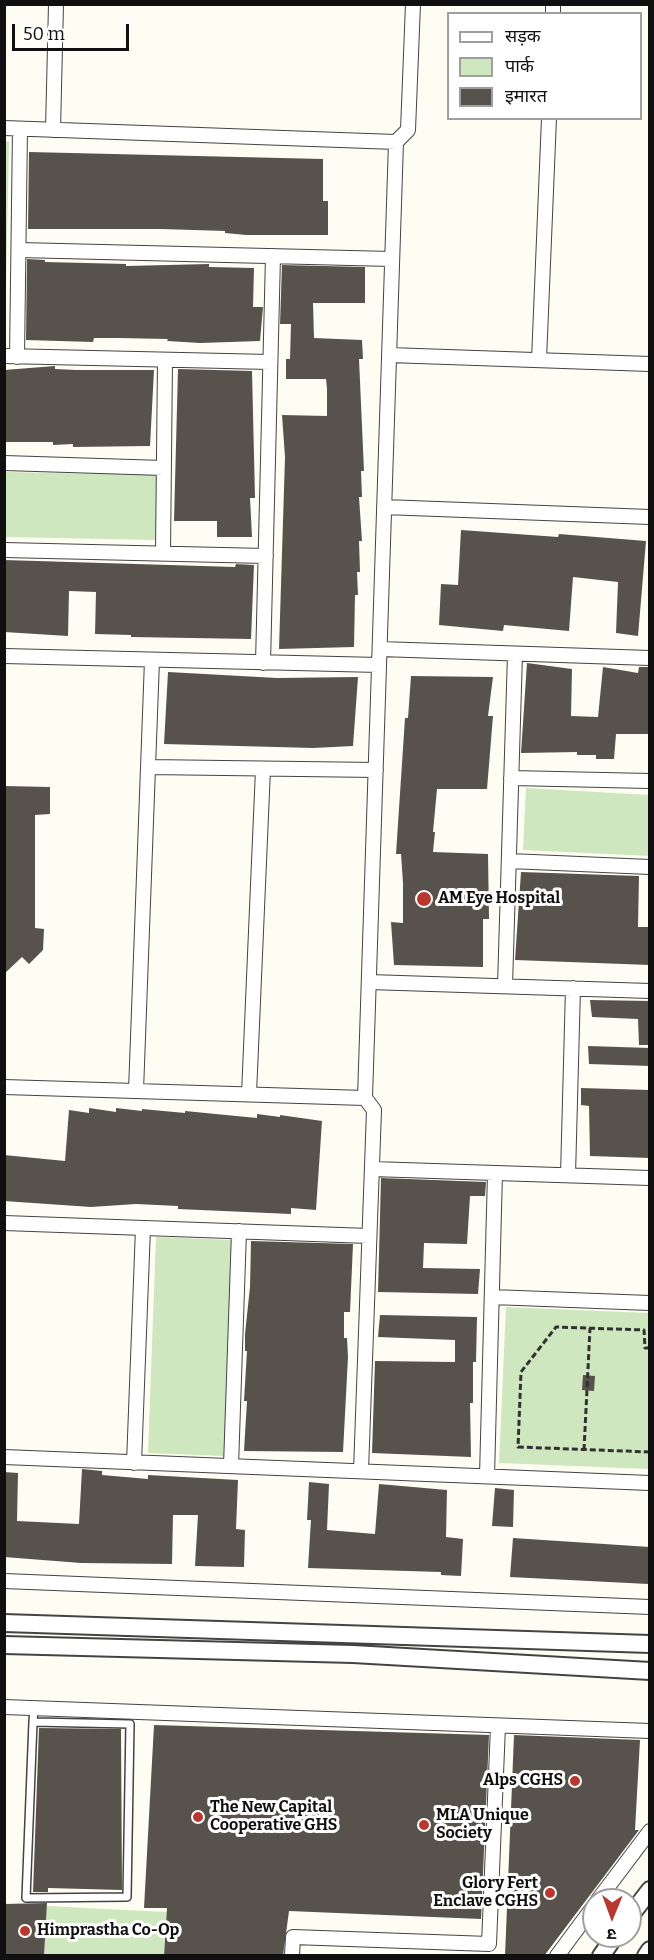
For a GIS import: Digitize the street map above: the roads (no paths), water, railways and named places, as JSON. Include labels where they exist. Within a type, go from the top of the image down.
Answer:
[{"type":"street","points":[[53,130],[57,4]]},
{"type":"street","points":[[361,1471],[374,1110],[365,1098],[396,142],[408,130],[413,4]]},
{"type":"street","points":[[539,360],[549,120]]},
{"type":"street","points":[[4,128],[396,142]]},
{"type":"street","points":[[20,129],[19,250],[11,356],[270,362]]},
{"type":"street","points":[[19,250],[392,259]]},
{"type":"street","points":[[263,663],[273,256]]},
{"type":"street","points":[[389,355],[650,364]]},
{"type":"street","points":[[163,553],[165,360]]},
{"type":"street","points":[[4,463],[164,468]]},
{"type":"street","points":[[384,507],[650,517]]},
{"type":"street","points":[[4,549],[266,556]]},
{"type":"street","points":[[380,649],[650,658]]},
{"type":"street","points":[[505,986],[515,654]]},
{"type":"street","points":[[4,656],[379,665]]},
{"type":"street","points":[[136,1091],[152,660]]},
{"type":"street","points":[[148,766],[376,771]]},
{"type":"street","points":[[249,1094],[263,769]]},
{"type":"street","points":[[511,778],[650,781]]},
{"type":"street","points":[[509,861],[650,867]]},
{"type":"street","points":[[369,982],[650,991]]},
{"type":"street","points":[[568,1175],[573,988]]},
{"type":"street","points":[[4,1087],[365,1098]]},
{"type":"street","points":[[372,1169],[650,1178]]},
{"type":"street","points":[[487,1476],[495,1173]]},
{"type":"street","points":[[4,1223],[369,1236]]},
{"type":"street","points":[[134,1462],[143,1228]]},
{"type":"street","points":[[231,1466],[239,1232]]},
{"type":"street","points":[[492,1296],[650,1303]]},
{"type":"street","points":[[4,1457],[650,1483]]},
{"type":"street","points":[[4,1581],[650,1607]]},
{"type":"street","points":[[4,1623],[650,1644]]},
{"type":"street","points":[[4,1645],[353,1654],[650,1671]]},
{"type":"street","points":[[4,1707],[34,1715],[650,1731]]},
{"type":"street","points":[[292,1956],[293,1937],[489,1944],[498,1726]]},
{"type":"street","points":[[607,1888],[650,1831]]},
{"type":"street","points":[[557,1956],[582,1922]]},
{"type":"street","points":[[645,1956],[650,1950]]},
{"type":"lane","points":[[34,1715],[130,1724],[128,1897],[26,1898],[34,1715]]},
{"type":"place","name":"AM Eye Hospital","points":[[424,899]]},
{"type":"place","name":"Alps CGHS","points":[[575,1781]]},
{"type":"place","name":"The New Capital Cooperative GHS","points":[[198,1817]]},
{"type":"place","name":"MLA Unique Society","points":[[424,1825]]},
{"type":"place","name":"Glory Fert Enclave CGHS","points":[[550,1893]]},
{"type":"place","name":"Himprastha Co-Op","points":[[25,1931]]}]
